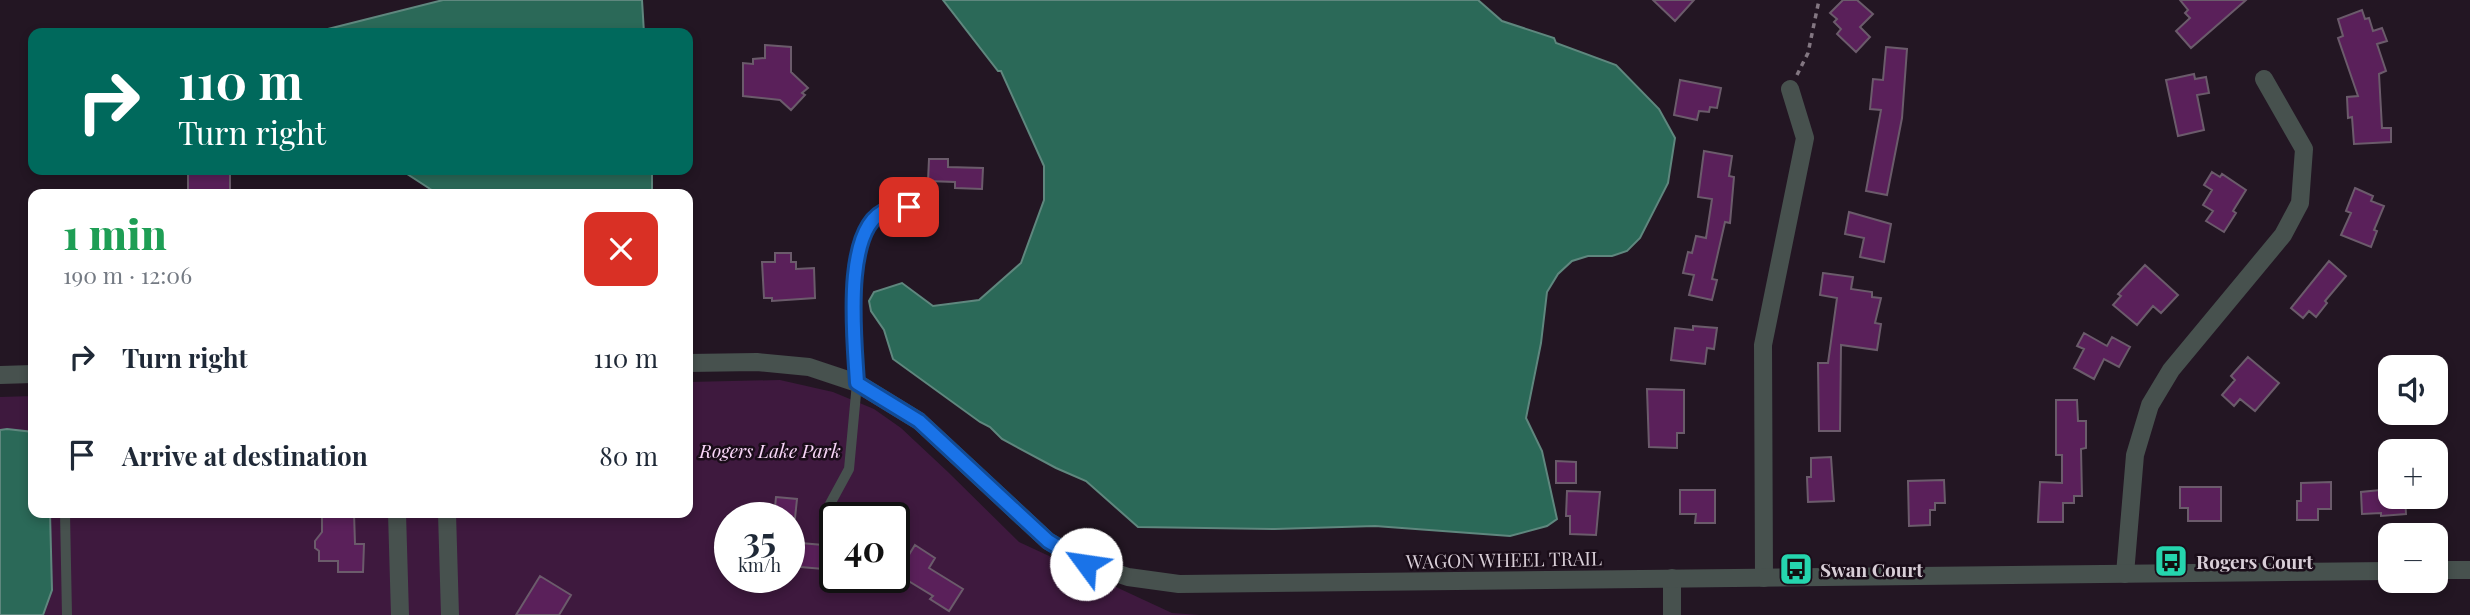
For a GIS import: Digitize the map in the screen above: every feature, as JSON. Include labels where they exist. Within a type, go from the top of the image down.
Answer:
[{"type":"street","points":[[2125,574],[2135,455],[2150,405],[2171,370],[2283,235],[2300,202],[2304,149],[2264,79]]},
{"type":"street","points":[[1763,578],[1763,345],[1804,138],[1790,89]]},
{"type":"street","name":"WAGON WHEEL TRAIL","points":[[693,363],[757,362],[809,367],[857,383],[919,421],[1048,541],[1086,564],[1128,577],[1179,584],[2378,571]]},
{"type":"street","points":[[0,375],[28,374]]},
{"type":"street","points":[[397,518],[400,615]]},
{"type":"street","points":[[447,518],[450,615]]},
{"type":"street","points":[[2448,570],[2470,570]]},
{"type":"street","points":[[1672,578],[1672,615]]},
{"type":"lane","points":[[831,502],[849,469],[857,383],[855,260],[867,227],[885,211],[932,204]]},
{"type":"lane","points":[[65,518],[67,615]]},
{"type":"path","points":[[1790,89],[1808,53],[1819,0]]},
{"type":"green space","name":"Rogers Lake Park","points":[[780,380],[833,392],[874,409],[901,428],[1019,542],[1172,613],[1200,615],[0,615],[0,397],[28,396],[28,518],[693,518],[693,382]]},
{"type":"shaded area","points":[[443,0],[642,0],[644,28],[332,28]]},
{"type":"shaded area","points":[[943,0],[1478,0],[1502,21],[1554,38],[1556,43],[1616,65],[1659,109],[1675,138],[1668,183],[1640,238],[1627,251],[1612,256],[1588,256],[1572,261],[1558,274],[1547,292],[1541,343],[1526,418],[1542,451],[1557,519],[1547,526],[1510,536],[1375,526],[1275,529],[1138,527],[1086,481],[1002,439],[990,427],[893,359],[884,330],[871,311],[869,301],[874,292],[902,283],[933,306],[979,300],[1021,263],[1044,200],[1044,166],[1001,71],[998,71]]},
{"type":"shaded area","points":[[409,175],[652,175],[652,189],[430,189]]},
{"type":"shaded area","points":[[0,430],[28,431],[28,518],[50,518],[52,590],[43,615],[0,615]]},
{"type":"building","points":[[1653,0],[1694,0],[1675,21]]},
{"type":"building","points":[[1843,0],[1857,0],[1873,14],[1860,27],[1870,37],[1856,52],[1837,34],[1841,29],[1834,22],[1837,19],[1830,13]]},
{"type":"building","points":[[2180,0],[2246,0],[2191,48],[2176,31],[2190,18],[2185,13],[2188,10]]},
{"type":"building","points":[[2362,10],[2365,19],[2369,18],[2373,31],[2382,28],[2387,41],[2377,44],[2386,71],[2379,74],[2382,128],[2391,128],[2391,142],[2354,144],[2352,117],[2348,118],[2347,97],[2358,96],[2338,38],[2343,36],[2338,19]]},
{"type":"building","points":[[765,45],[791,47],[791,72],[808,88],[791,110],[780,100],[743,96],[743,63],[753,64],[753,59],[765,58]]},
{"type":"building","points":[[1886,47],[1907,49],[1902,118],[1887,195],[1866,191],[1881,110],[1870,109],[1873,79],[1883,80]]},
{"type":"building","points":[[2194,74],[2195,79],[2206,77],[2209,93],[2197,95],[2204,130],[2178,136],[2166,80]]},
{"type":"building","points":[[1680,80],[1721,88],[1717,108],[1710,107],[1709,112],[1699,111],[1697,120],[1674,115]]},
{"type":"building","points":[[1704,151],[1732,156],[1729,176],[1734,177],[1730,223],[1725,222],[1712,279],[1717,280],[1712,300],[1689,295],[1694,275],[1683,273],[1688,252],[1692,253],[1696,236],[1706,238],[1712,199],[1698,197]]},
{"type":"building","points":[[929,159],[948,159],[948,167],[983,168],[982,189],[955,188],[955,182],[928,181]]},
{"type":"building","points":[[2212,172],[2220,177],[2222,174],[2246,190],[2224,232],[2206,221],[2213,211],[2203,205],[2212,190],[2204,185]]},
{"type":"building","points":[[188,175],[230,175],[230,189],[188,189]]},
{"type":"building","points":[[2355,188],[2373,196],[2371,201],[2384,206],[2374,230],[2377,231],[2371,247],[2341,235],[2351,213],[2346,211]]},
{"type":"building","points":[[1849,212],[1891,224],[1884,262],[1860,257],[1864,238],[1845,234]]},
{"type":"building","points":[[775,253],[791,253],[791,262],[796,262],[796,269],[814,268],[815,298],[772,301],[772,298],[764,298],[762,262],[775,262]]},
{"type":"building","points":[[2329,261],[2346,276],[2325,301],[2327,303],[2316,317],[2309,311],[2303,318],[2291,308]]},
{"type":"building","points":[[2145,265],[2178,295],[2161,313],[2153,306],[2137,325],[2113,305],[2121,296],[2118,294]]},
{"type":"building","points":[[1823,273],[1853,277],[1851,289],[1872,292],[1872,297],[1881,298],[1875,323],[1881,324],[1877,350],[1841,345],[1840,431],[1819,431],[1818,363],[1828,363],[1837,298],[1820,295]]},
{"type":"building","points":[[1693,326],[1717,328],[1714,349],[1707,348],[1705,364],[1671,360],[1675,328],[1693,330]]},
{"type":"building","points":[[2084,333],[2107,346],[2112,337],[2130,347],[2119,367],[2104,359],[2094,379],[2074,368],[2084,349],[2077,346]]},
{"type":"building","points":[[2248,357],[2279,383],[2255,411],[2240,399],[2234,406],[2222,395],[2235,380],[2231,376]]},
{"type":"building","points":[[1647,389],[1684,390],[1684,433],[1677,433],[1677,448],[1649,447]]},
{"type":"building","points":[[2056,400],[2077,400],[2078,421],[2086,421],[2086,448],[2081,449],[2082,496],[2074,496],[2074,503],[2063,503],[2063,522],[2038,522],[2040,482],[2062,483],[2062,455],[2056,455]]},
{"type":"building","points":[[1831,457],[1834,501],[1808,502],[1807,477],[1811,477],[1811,458]]},
{"type":"building","points":[[1556,461],[1576,462],[1576,483],[1556,483]]},
{"type":"building","points":[[1944,480],[1945,503],[1935,503],[1935,510],[1930,510],[1930,525],[1909,526],[1908,481]]},
{"type":"building","points":[[2331,482],[2331,509],[2318,509],[2318,520],[2297,520],[2301,483]]},
{"type":"building","points":[[2180,487],[2221,487],[2221,521],[2188,521],[2188,508],[2180,508]]},
{"type":"building","points":[[1680,490],[1715,490],[1715,523],[1695,523],[1696,514],[1680,514]]},
{"type":"building","points":[[2378,490],[2378,509],[2406,509],[2406,514],[2362,514],[2361,492]]},
{"type":"building","points":[[1567,491],[1600,492],[1596,535],[1570,534],[1570,516],[1566,516]]},
{"type":"building","points":[[776,497],[797,499],[797,502],[776,502]]},
{"type":"building","points":[[322,518],[354,518],[355,544],[364,544],[363,572],[338,572],[338,561],[319,561],[315,541],[322,532]]},
{"type":"building","points":[[805,543],[819,545],[819,569],[805,567]]},
{"type":"building","points":[[915,545],[935,558],[929,568],[963,589],[949,611],[930,599],[933,596],[910,582],[910,553]]},
{"type":"building","points":[[540,576],[571,595],[559,615],[516,615]]},
{"type":"place","name":"Rogers Court","points":[[2171,561]]},
{"type":"place","name":"Swan Court","points":[[1796,569]]},
{"type":"route","points":[[909,207],[885,211],[867,227],[855,260],[853,288],[857,383],[919,421],[1048,541],[1086,564]]}]
